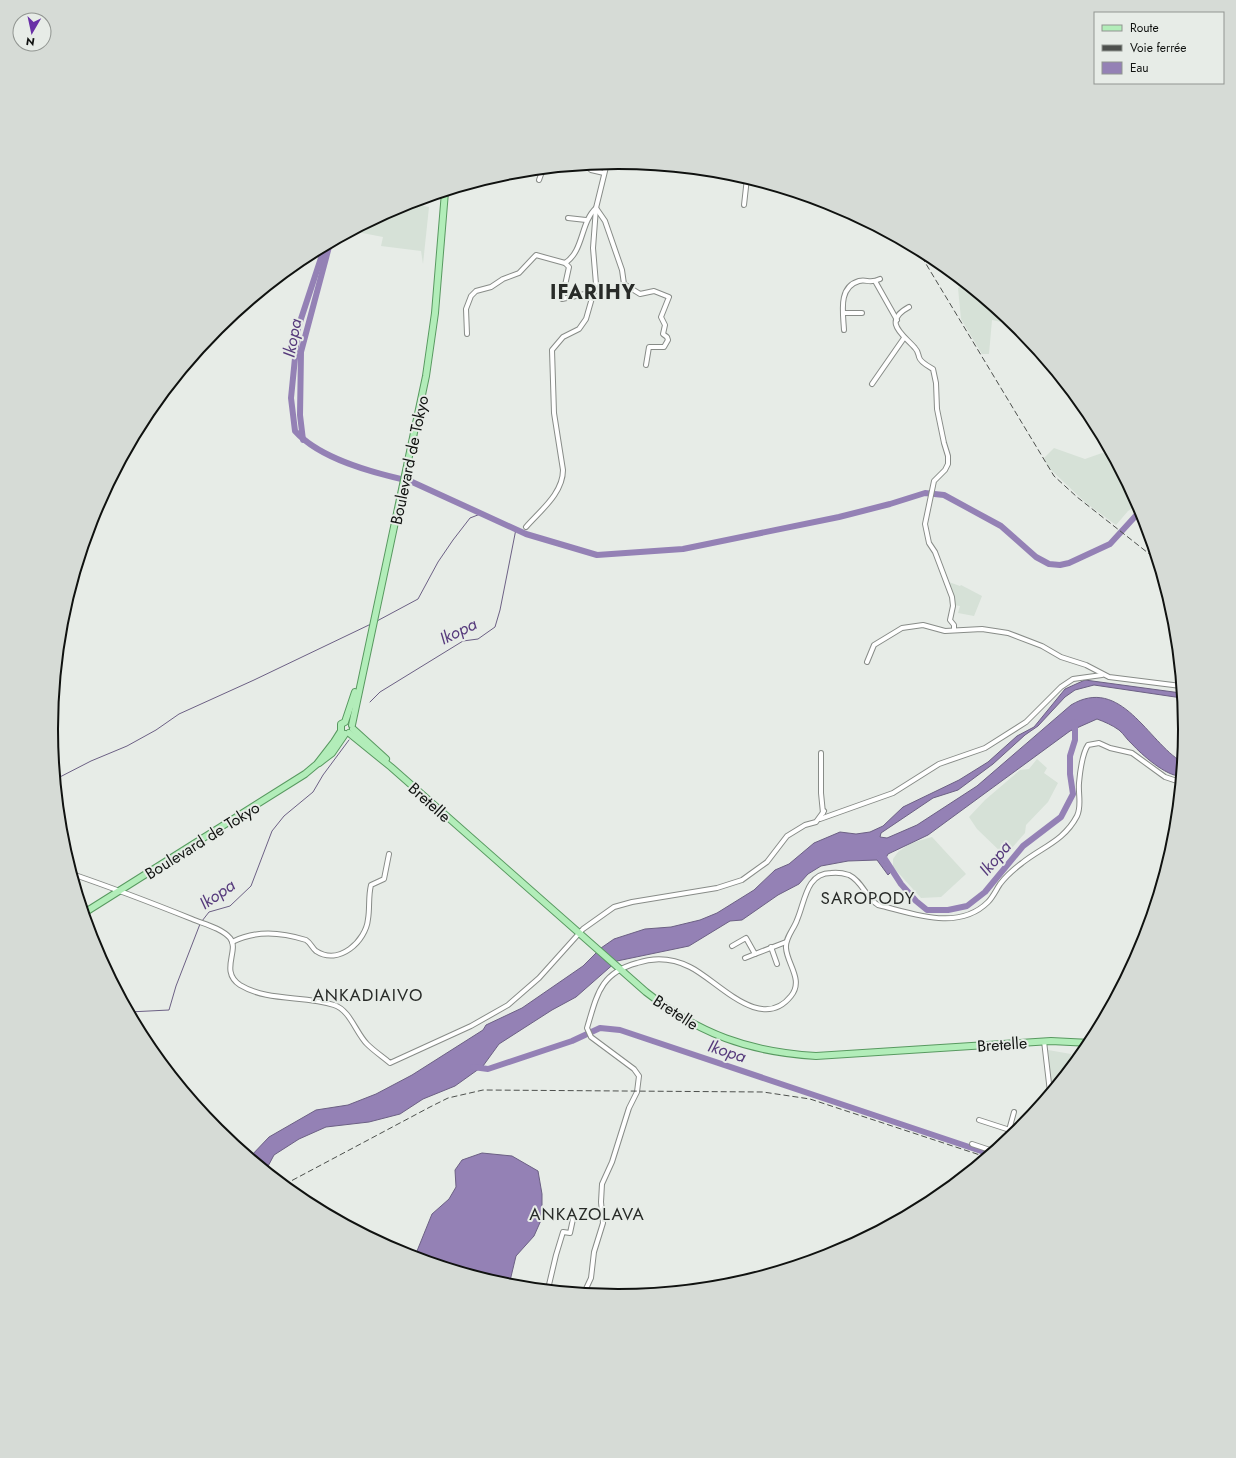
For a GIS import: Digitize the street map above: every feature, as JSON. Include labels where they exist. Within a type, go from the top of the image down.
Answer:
[{"type":"main road","name":"Boulevard de Tokyo","points":[[88,910],[271,797],[318,764],[332,752],[348,730],[365,661],[406,476],[426,376],[435,313],[445,197]]},
{"type":"main road","points":[[348,730],[340,726],[345,722],[361,678]]},
{"type":"main road","name":"Bretelle","points":[[345,722],[348,730],[388,761],[391,767],[581,936],[662,1005],[686,1021],[735,1042],[779,1053],[816,1056],[1062,1040],[1082,1042]]},
{"type":"street","points":[[526,527],[558,490],[563,480],[563,470],[554,413],[552,350],[563,337],[579,329],[583,324],[594,292],[596,284],[593,248],[596,208],[605,169]]},
{"type":"street","points":[[591,170],[604,173]]},
{"type":"street","points":[[539,180],[541,175]]},
{"type":"street","points":[[744,205],[746,184]]},
{"type":"street","points":[[566,263],[574,256],[586,220],[596,208]]},
{"type":"street","points":[[596,208],[605,221],[622,270],[624,284],[640,294],[654,291],[669,296],[661,317],[665,325],[662,334],[667,337],[668,340],[664,347],[649,347],[646,365]]},
{"type":"street","points":[[568,218],[586,220]]},
{"type":"street","points":[[467,334],[466,309],[471,296],[476,291],[491,287],[503,279],[519,273],[536,255],[566,263]]},
{"type":"street","points":[[566,263],[569,270],[562,298],[594,292]]},
{"type":"street","points":[[844,330],[843,313],[846,291],[849,285],[860,281],[871,283],[880,279]]},
{"type":"street","points":[[875,281],[896,320],[896,327],[904,338],[915,348],[919,358],[933,369],[935,374],[937,409],[948,464],[946,470],[934,481],[925,524],[929,543],[935,552],[952,597],[953,606],[950,620],[954,625],[954,629]]},
{"type":"street","points":[[896,320],[903,310],[909,307]]},
{"type":"street","points":[[843,313],[862,313]]},
{"type":"street","points":[[872,384],[904,338]]},
{"type":"street","points":[[867,662],[874,645],[902,628],[923,625],[945,631],[954,629],[982,629],[1008,633],[1042,646],[1061,657],[1092,669],[1102,675],[1176,685]]},
{"type":"street","points":[[1090,676],[1092,669]]},
{"type":"street","points":[[821,753],[821,793],[824,811],[819,819],[849,807],[893,793],[939,764],[985,748],[1026,722],[1061,687],[1073,679],[1102,675]]},
{"type":"street","points":[[586,1288],[591,1278],[594,1252],[603,1223],[601,1202],[602,1184],[612,1162],[629,1108],[637,1092],[639,1079],[639,1076],[634,1069],[591,1037],[587,1028],[599,988],[619,969],[651,958],[666,959],[688,966],[707,977],[729,995],[755,1008],[766,1010],[782,1004],[794,991],[796,977],[786,949],[786,942],[798,918],[812,881],[820,875],[840,872],[850,876],[857,881],[871,901],[878,905],[924,917],[952,918],[982,907],[1006,878],[1028,858],[1056,841],[1076,817],[1079,805],[1079,782],[1085,751],[1088,745],[1092,743],[1099,743],[1110,748],[1132,753],[1165,777],[1175,780]]},
{"type":"street","points":[[78,876],[120,890],[216,928],[230,938],[232,942],[233,946],[230,969],[231,974],[239,984],[259,994],[304,998],[343,1009],[366,1043],[390,1063],[447,1038],[508,1005],[614,907],[632,902],[717,888],[742,880],[767,862],[787,836],[805,825],[816,822],[824,811]]},
{"type":"street","points":[[232,942],[243,937],[265,932],[306,940],[311,943],[316,951],[325,954],[339,954],[350,950],[360,939],[366,926],[371,885],[384,879],[389,854]]},
{"type":"street","points":[[732,946],[746,938],[755,954]]},
{"type":"street","points":[[745,958],[786,942]]},
{"type":"street","points":[[771,947],[777,964]]},
{"type":"street","points":[[1044,1042],[1049,1086]]},
{"type":"street","points":[[979,1120],[1008,1130],[1014,1112]]},
{"type":"street","points":[[972,1144],[988,1149]]},
{"type":"street","points":[[549,1284],[563,1232],[570,1232],[573,1219]]},
{"type":"shaded area","points":[[423,205],[429,207],[423,264],[421,251],[381,246],[383,237],[360,232]]},
{"type":"shaded area","points":[[961,286],[1002,322],[992,320],[989,354],[982,354],[961,319],[958,288]]},
{"type":"shaded area","points":[[1054,448],[1085,459],[1102,453],[1106,454],[1132,509],[1128,511],[1116,525],[1086,503],[1048,467],[1044,458]]},
{"type":"shaded area","points":[[946,581],[960,586],[961,585],[982,596],[974,616],[958,613],[960,606],[954,605]]},
{"type":"shaded area","points":[[1037,759],[1047,768],[1044,773],[1058,783],[1048,802],[1026,825],[1025,833],[1005,856],[977,829],[969,817],[985,800],[1020,770],[1029,769]]},
{"type":"shaded area","points":[[932,837],[966,874],[941,897],[921,898],[893,867],[893,859],[898,852],[911,843]]},
{"type":"shaded area","points":[[1048,1050],[1071,1054],[1071,1058],[1051,1083]]},
{"type":"water","points":[[1085,680],[1177,692],[1177,697],[1094,685],[1075,690],[1065,697],[1038,726],[1025,735],[993,764],[958,790],[933,798],[881,833],[880,837],[887,838],[917,825],[977,786],[1071,705],[1089,698],[1105,698],[1119,705],[1132,715],[1177,758],[1176,775],[1168,773],[1154,764],[1136,749],[1119,730],[1097,719],[1070,731],[928,835],[888,854],[884,862],[891,872],[888,875],[877,860],[848,861],[821,866],[808,874],[799,884],[778,895],[742,920],[730,921],[689,946],[617,961],[576,997],[552,1010],[499,1044],[483,1066],[455,1086],[423,1099],[400,1114],[369,1122],[326,1127],[299,1139],[274,1155],[268,1166],[253,1154],[269,1137],[316,1110],[348,1105],[376,1094],[412,1075],[483,1030],[486,1025],[522,1008],[583,966],[601,948],[614,939],[645,929],[671,927],[700,920],[717,913],[754,890],[775,870],[789,864],[814,843],[840,832],[856,834],[870,832],[883,826],[903,807],[959,780],[988,762],[1017,736],[1034,727],[1065,689]]},
{"type":"water","points":[[482,1153],[512,1156],[538,1171],[542,1194],[542,1218],[534,1236],[516,1256],[511,1278],[473,1270],[417,1251],[432,1214],[449,1199],[456,1187],[455,1170],[462,1160]]},
{"type":"waterway","name":"Ikopa","points":[[303,440],[300,415],[301,352],[328,250]]},
{"type":"waterway","points":[[322,254],[298,328],[291,398],[295,431],[318,450],[348,464],[410,481],[526,534],[597,555],[683,549],[839,517],[925,493],[944,495],[1001,526],[1036,557],[1049,564],[1060,565],[1069,563],[1110,544],[1135,516]]},
{"type":"waterway","points":[[377,621],[418,599],[438,562],[453,540],[470,518],[483,513]]},
{"type":"waterway","name":"Ikopa","points":[[370,702],[380,692],[463,641],[478,639],[495,627],[500,610],[516,529]]},
{"type":"waterway","points":[[60,777],[91,761],[127,746],[156,730],[179,714],[371,624]]},
{"type":"waterway","name":"Ikopa","points":[[881,853],[901,884],[916,901],[927,910],[948,910],[967,906],[985,892],[1023,846],[1061,817],[1073,794],[1070,774],[1070,756],[1075,740],[1075,722]]},
{"type":"waterway","name":"Ikopa","points":[[202,921],[209,912],[230,906],[251,886],[272,831],[284,816],[313,792],[323,775],[349,740]]},
{"type":"waterway","name":"Ikopa","points":[[135,1012],[169,1010],[176,986],[200,924]]},
{"type":"waterway","name":"Ikopa","points":[[473,1067],[488,1069],[572,1041],[600,1028],[620,1030],[984,1152]]},
{"type":"railway","points":[[923,260],[1054,476],[1077,497],[1150,554]]},
{"type":"railway","points":[[290,1182],[448,1098],[483,1090],[763,1092],[810,1099],[981,1155]]},
{"type":"district","name":"IFARIHY","points":[[593,292]]},
{"type":"district","name":"SAROPODY","points":[[868,898]]},
{"type":"district","name":"ANKADIAIVO","points":[[368,995]]},
{"type":"district","name":"ANKAZOLAVA","points":[[587,1214]]}]
